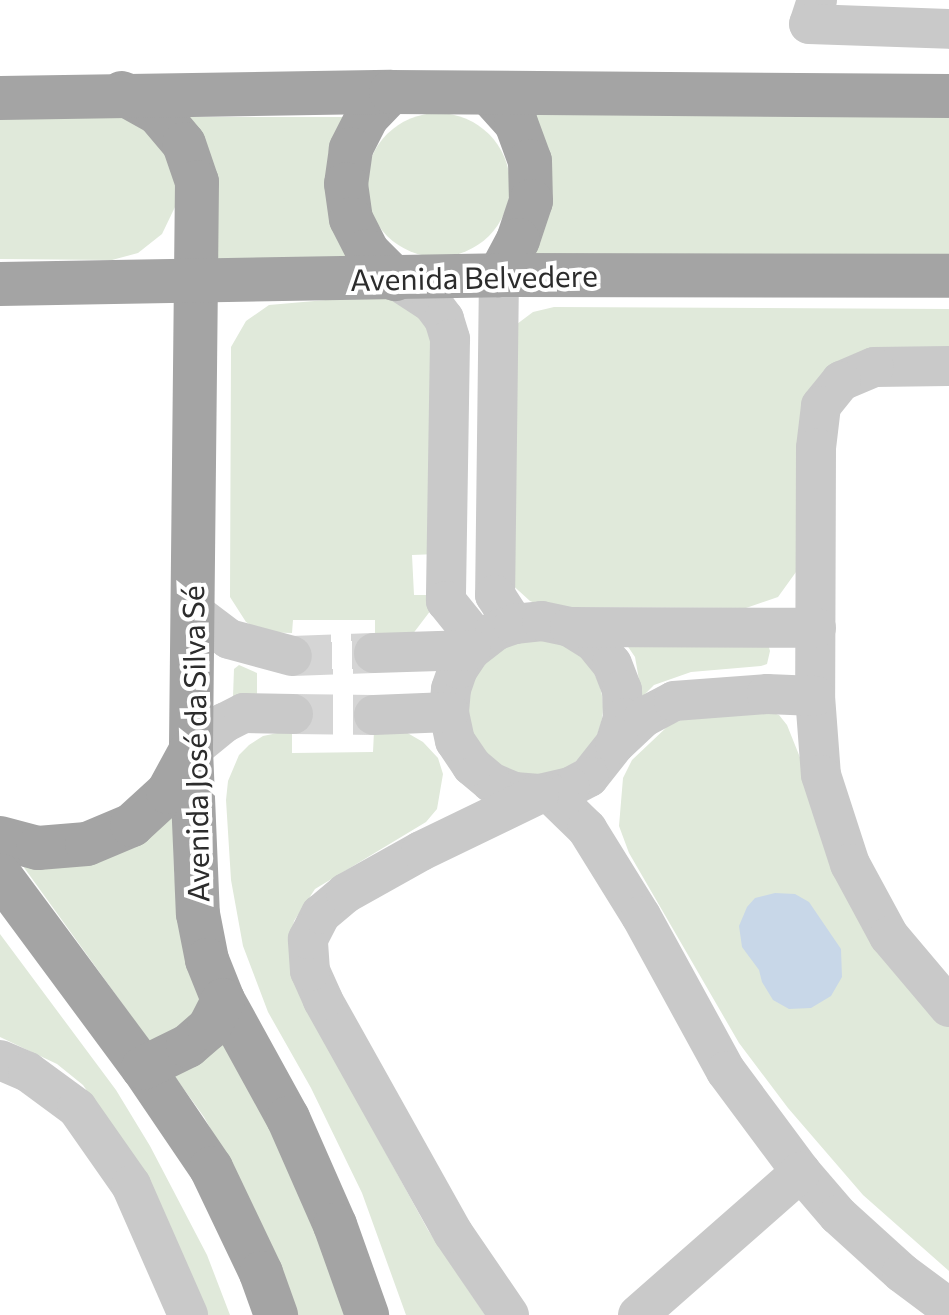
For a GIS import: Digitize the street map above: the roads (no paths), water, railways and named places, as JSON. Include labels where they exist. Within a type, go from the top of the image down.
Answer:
[{"type":"main road","points":[[391,92],[367,117],[351,149],[346,184],[351,219],[367,251],[395,279]]},
{"type":"main road","points":[[0,98],[122,93],[391,92],[949,96]]},
{"type":"main road","name":"Avenida José da Silva Sé","points":[[122,93],[158,113],[184,144],[197,182],[191,750],[198,914],[207,960],[223,1000],[288,1118],[335,1225],[367,1315]]},
{"type":"main road","points":[[489,93],[516,123],[530,161],[531,201],[518,240],[499,275]]},
{"type":"main road","name":"Avenida Belvedere","points":[[0,284],[499,275],[949,276]]},
{"type":"main road","points":[[0,838],[38,848],[87,844],[132,825],[168,792],[191,750]]},
{"type":"main road","points":[[0,875],[143,1068],[211,1168],[261,1273],[276,1315]]},
{"type":"main road","points":[[143,1068],[188,1046],[209,1028],[223,1000]]},
{"type":"street","points":[[813,12],[949,29]]},
{"type":"street","points":[[499,275],[495,595],[514,624]]},
{"type":"street","points":[[395,279],[432,303],[444,319],[450,339],[446,601],[475,646]]},
{"type":"street","points":[[949,366],[874,367],[841,381],[821,406],[816,448],[815,696],[821,775],[850,864],[889,936],[949,1007]]},
{"type":"street","points":[[191,750],[224,723],[244,713],[293,714],[277,703],[271,685],[277,667],[292,656],[229,639],[192,611]]},
{"type":"street","points":[[816,628],[570,627],[542,621],[514,624],[475,646],[458,669],[451,689],[449,712],[455,741],[472,766],[502,787],[544,794],[587,829],[641,916],[726,1071],[801,1172],[838,1215],[902,1273],[949,1308]]},
{"type":"street","points":[[570,627],[594,642],[612,664],[622,690],[623,718],[609,753],[614,857],[641,916]]},
{"type":"street","points":[[374,653],[475,646]]},
{"type":"street","points":[[509,1315],[453,1233],[323,1000],[310,971],[308,939],[321,914],[346,893],[421,851],[544,794],[589,777],[644,717],[674,701],[767,694],[815,696]]},
{"type":"street","points":[[374,715],[449,712]]},
{"type":"street","points":[[421,851],[442,830],[458,805],[472,766]]},
{"type":"street","points":[[0,1060],[28,1072],[77,1108],[131,1185],[188,1315]]},
{"type":"street","points":[[638,1315],[801,1172]]},
{"type":"water","points":[[775,893],[795,894],[809,902],[841,949],[842,977],[831,996],[811,1008],[789,1009],[773,1000],[759,970],[742,947],[739,926],[747,907],[755,898]]},
{"type":"tunnel","points":[[292,656],[374,653]]},
{"type":"tunnel","points":[[293,714],[374,715]]}]
